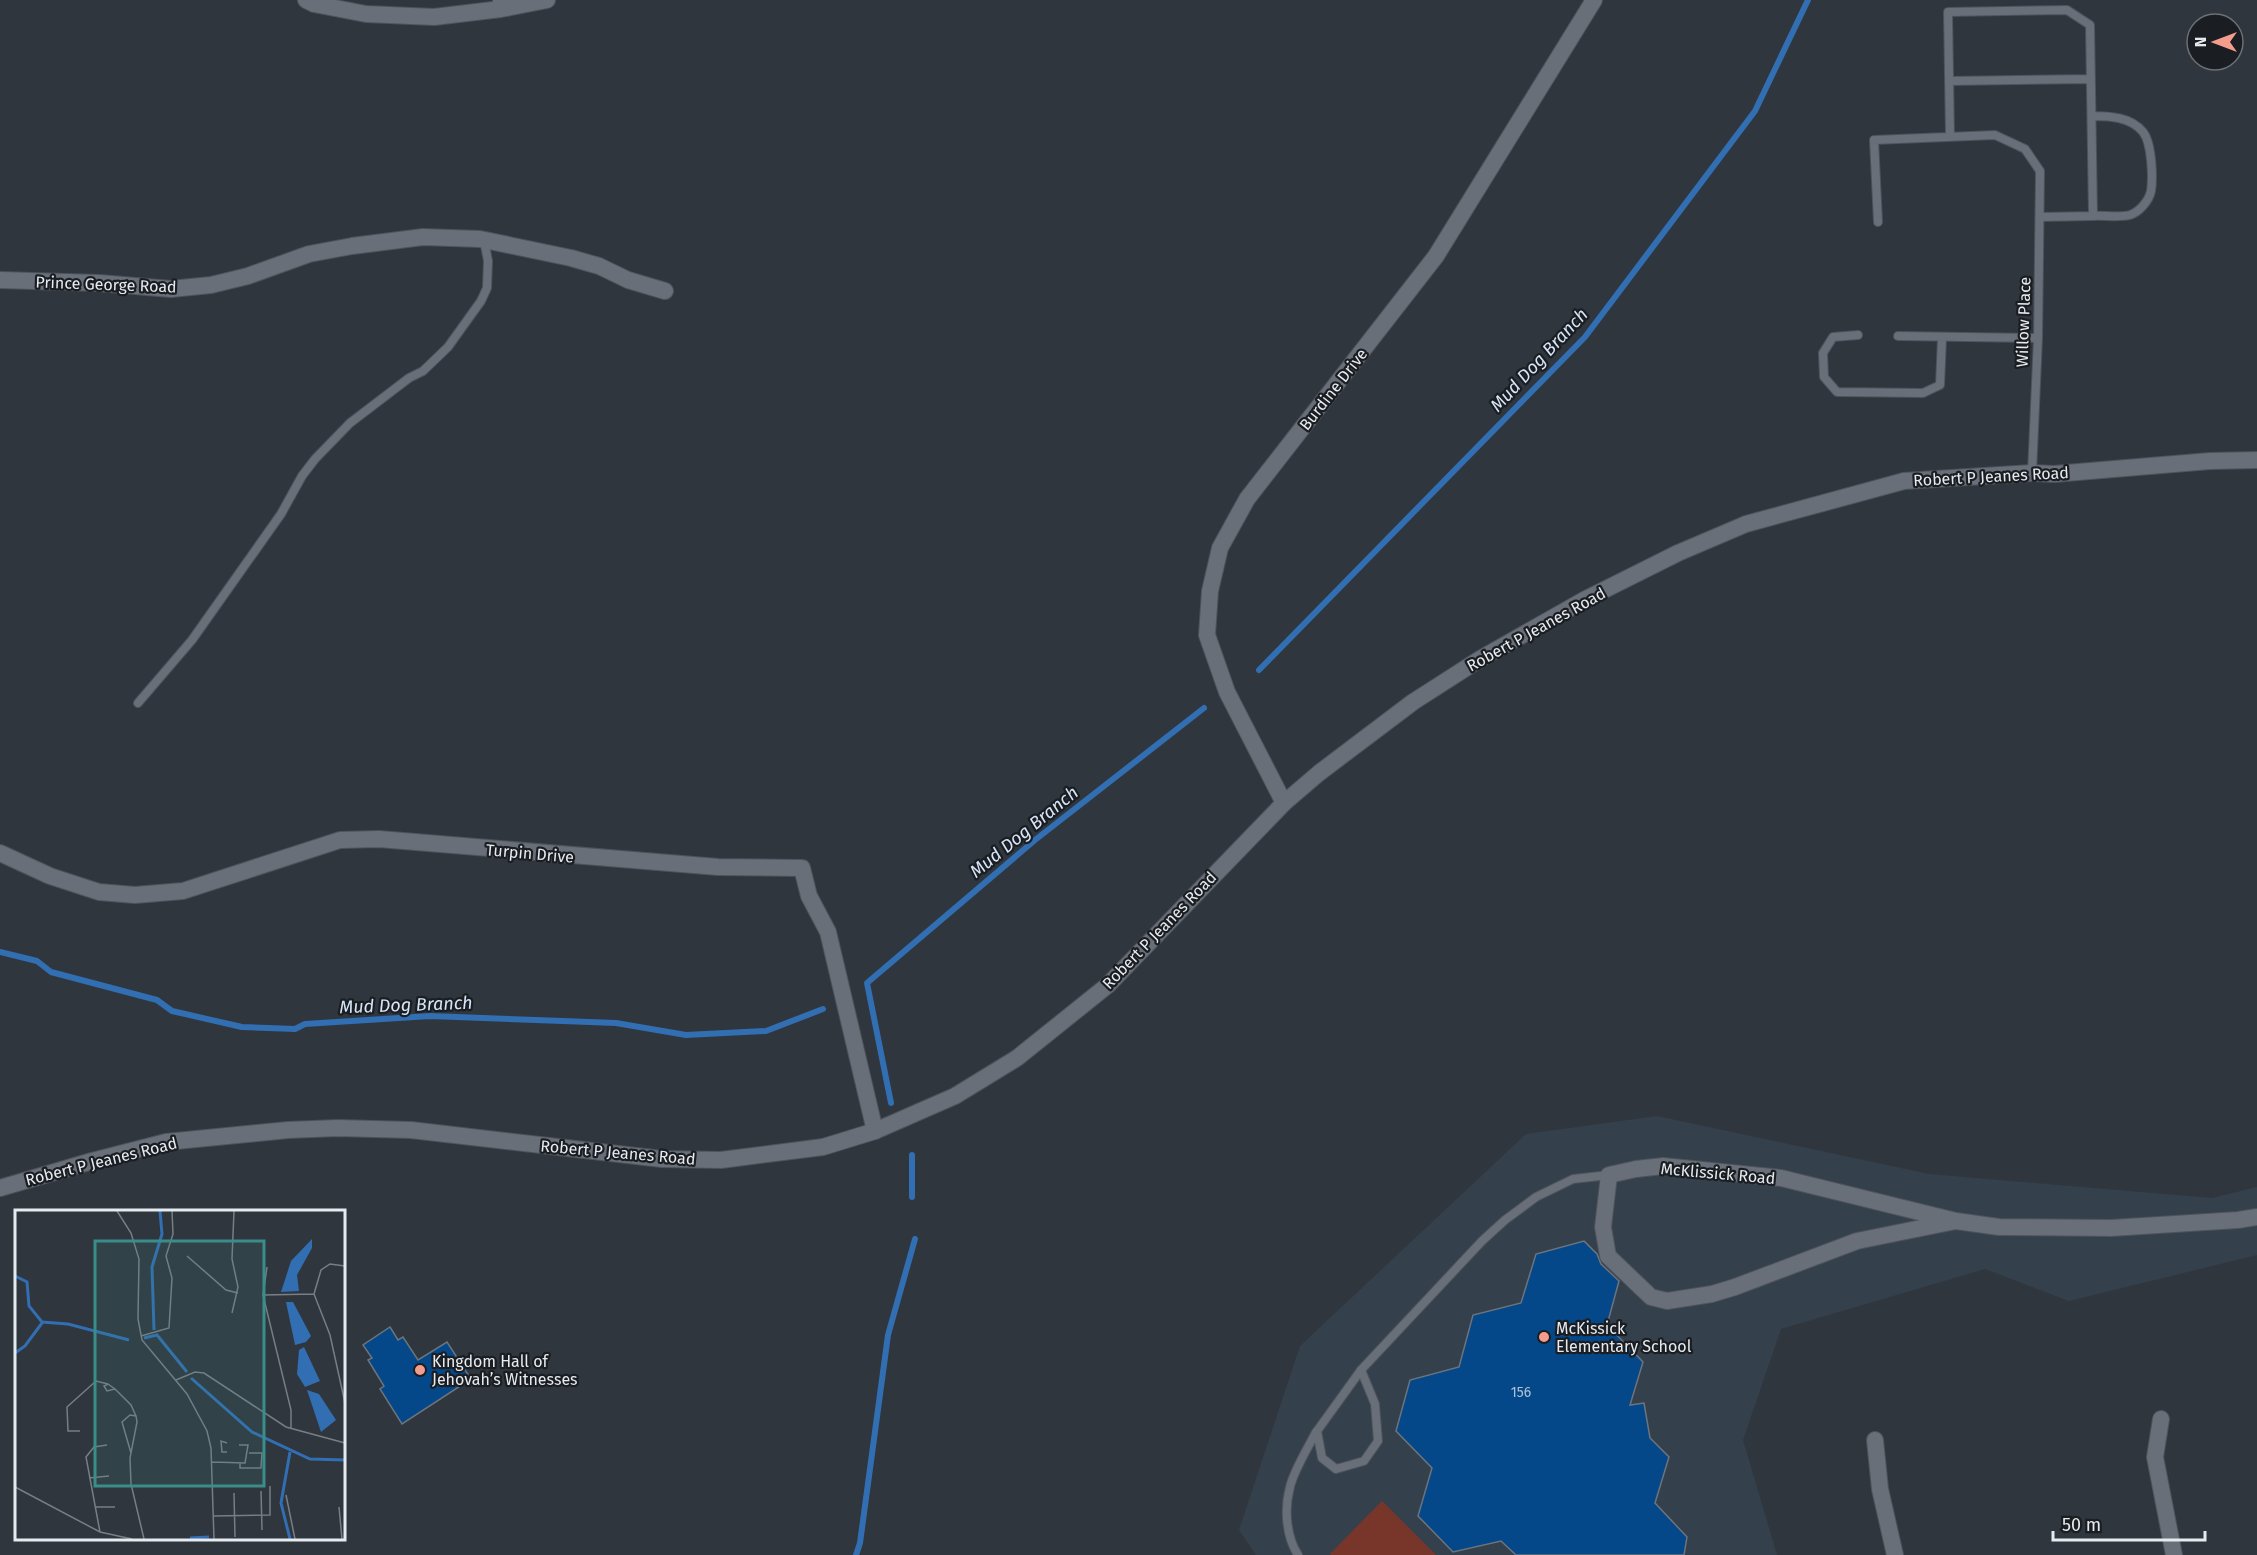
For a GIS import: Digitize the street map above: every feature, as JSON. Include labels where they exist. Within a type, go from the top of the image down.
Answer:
[{"type":"street","points":[[306,0],[366,14],[423,16],[501,4],[547,0]]},
{"type":"street","name":"Burdine Drive","points":[[1284,803],[1227,692],[1208,635],[1210,591],[1220,548],[1247,500],[1436,256],[1593,0]]},
{"type":"street","name":"Prince George Road","points":[[0,280],[99,283],[171,289],[211,285],[248,276],[309,254],[423,237],[484,239],[572,258],[599,266],[628,280],[665,291]]},
{"type":"street","name":"Robert P Jeanes Road","points":[[0,1188],[166,1142],[288,1130],[338,1128],[411,1130],[662,1159],[721,1160],[823,1147],[876,1131],[955,1096],[1017,1058],[1035,1044],[1116,977],[1284,803],[1319,772],[1413,702],[1461,671],[1584,600],[1678,553],[1746,524],[1904,481],[2032,473],[2055,474],[2210,461],[2257,460]]},
{"type":"street","name":"Turpin Drive","points":[[0,853],[50,876],[99,892],[135,895],[183,891],[340,840],[379,839],[718,867],[802,868],[810,896],[828,932],[876,1131]]},
{"type":"street","name":"McKlissick Road","points":[[1956,1221],[1857,1241],[1735,1287],[1667,1301],[1651,1297],[1608,1256],[1603,1227],[1609,1175],[1663,1166],[1781,1178],[1956,1221],[1999,1227],[2111,1228],[2257,1217]]},
{"type":"street","points":[[2161,1419],[2155,1457],[2174,1555]]},
{"type":"street","points":[[1875,1440],[1880,1490],[1895,1555]]},
{"type":"lane","points":[[1878,222],[1874,140],[1950,137],[1948,12],[2067,10],[2090,25],[2092,216]]},
{"type":"lane","points":[[1949,81],[2091,79]]},
{"type":"lane","points":[[2041,217],[2130,215],[2143,206],[2147,199],[2150,193],[2151,178],[2150,153],[2144,133],[2130,122],[2112,117],[2092,116]]},
{"type":"lane","name":"Willow Place","points":[[1950,137],[1995,135],[2025,149],[2040,171],[2038,338],[2032,473]]},
{"type":"lane","points":[[138,703],[192,640],[281,514],[302,476],[315,459],[350,423],[409,378],[423,371],[448,347],[481,301],[487,288],[488,261],[484,239]]},
{"type":"lane","points":[[1858,335],[1833,337],[1822,354],[1824,377],[1837,392],[1923,393],[1940,385],[1942,338]]},
{"type":"lane","points":[[1898,336],[2038,338]]},
{"type":"lane","points":[[1298,1555],[1292,1545],[1286,1520],[1290,1486],[1317,1431],[1361,1370],[1482,1241],[1505,1220],[1536,1197],[1573,1179],[1609,1175]]},
{"type":"lane","points":[[1317,1431],[1322,1458],[1336,1469],[1364,1461],[1378,1441],[1376,1404],[1361,1370]]},
{"type":"shaded area","name":"McKissick Elementary School","points":[[1657,1116],[1929,1174],[2212,1198],[2257,1187],[2257,1255],[2069,1301],[1985,1269],[1781,1329],[1743,1440],[1777,1555],[1256,1555],[1239,1530],[1300,1346],[1526,1134]]},
{"type":"shaded area","points":[[1382,1501],[1436,1555],[1330,1554]]},
{"type":"building","points":[[1584,1241],[1597,1254],[1601,1264],[1619,1281],[1607,1325],[1643,1362],[1630,1405],[1644,1403],[1650,1438],[1669,1457],[1655,1503],[1687,1537],[1684,1555],[1516,1555],[1501,1541],[1453,1552],[1418,1516],[1432,1468],[1396,1431],[1410,1380],[1459,1367],[1473,1315],[1521,1303],[1536,1254]]},
{"type":"building","name":"Kingdom Hall of Jehovah’s Witnesses","points":[[390,1327],[398,1340],[403,1337],[418,1360],[447,1342],[471,1379],[402,1424],[380,1389],[384,1386],[368,1360],[372,1358],[363,1345]]},
{"type":"waterway","name":"Mud Dog Branch","points":[[1259,670],[1585,337],[1755,111],[1808,0]]},
{"type":"waterway","name":"Mud Dog Branch","points":[[891,1103],[867,983],[1035,840],[1204,708]]},
{"type":"waterway","name":"Mud Dog Branch","points":[[0,952],[37,961],[51,972],[157,1000],[172,1011],[242,1027],[295,1029],[305,1024],[430,1016],[616,1023],[686,1035],[766,1031],[823,1009]]},
{"type":"waterway","points":[[912,1155],[912,1197]]},
{"type":"waterway","points":[[856,1555],[860,1543],[888,1335],[915,1239]]},
{"type":"place","name":"McKissick Elementary School","points":[[1544,1337]]},
{"type":"place","name":"Kingdom Hall of Jehovah’s Witnesses","points":[[420,1370]]}]
